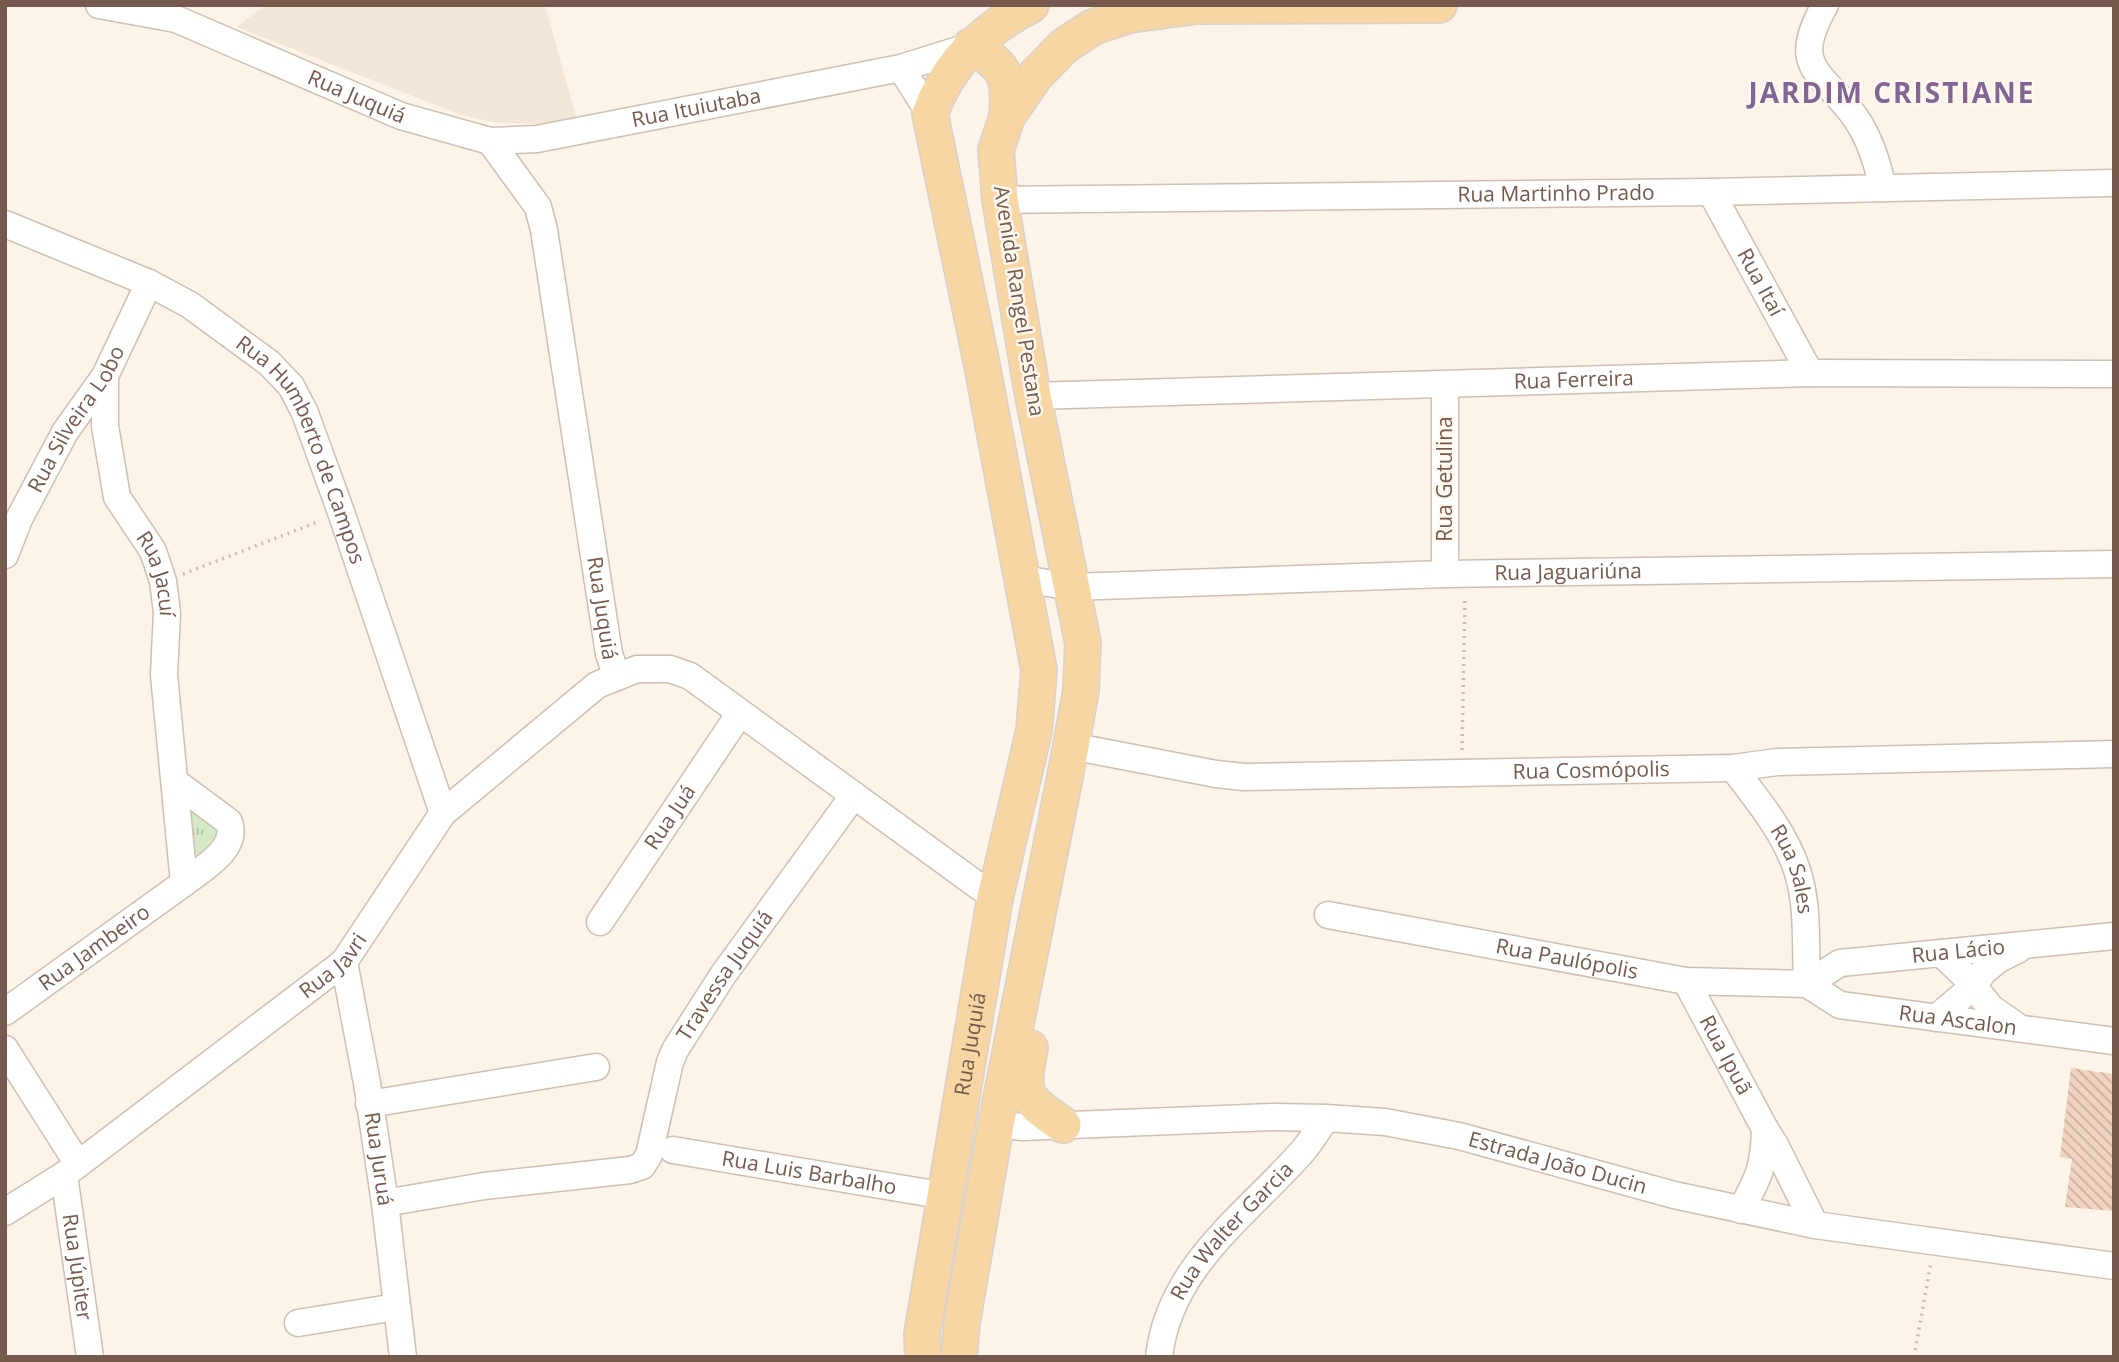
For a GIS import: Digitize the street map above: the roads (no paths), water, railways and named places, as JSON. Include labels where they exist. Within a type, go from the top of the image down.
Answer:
[{"type":"main road","points":[[1031,5],[971,46],[938,92],[930,114],[1039,670],[1034,731],[995,898],[1020,920],[1031,952],[1037,1013],[1024,1082],[1028,1094],[1038,1107],[1063,1125]]},
{"type":"main road","name":"Avenida Rangel Pestana","points":[[1031,952],[1072,746],[1081,690],[1083,643],[1033,396],[1000,200],[996,150],[1007,117],[1035,76],[1064,46],[1093,27],[1129,15],[1196,6],[1438,5]]},
{"type":"main road","points":[[971,46],[990,57],[1005,75],[1009,88],[1007,117]]},
{"type":"main road","name":"Rua Juquiá","points":[[923,1357],[922,1334],[995,898]]},
{"type":"main road","name":"Rua Juquiá","points":[[959,1357],[962,1323],[996,1124],[1031,952]]},
{"type":"main road","points":[[964,1077],[971,1105],[996,1124]]},
{"type":"street","name":"Rua Juquiá","points":[[99,5],[176,19],[401,116],[490,141],[538,207],[544,230],[609,653],[617,677],[637,669],[670,669],[690,676],[995,898]]},
{"type":"street","points":[[1825,5],[1816,20],[1808,57],[1815,71],[1856,117],[1875,157],[1884,188]]},
{"type":"street","name":"Rua Ituiutaba","points":[[490,141],[537,139],[901,68],[971,46]]},
{"type":"street","points":[[901,68],[930,114]]},
{"type":"street","name":"Rua Martinho Prado","points":[[1000,200],[1711,192],[2114,183]]},
{"type":"street","name":"Rua Itaí","points":[[1711,192],[1810,373]]},
{"type":"street","name":"Rua Humberto de Campos","points":[[5,224],[149,283],[190,305],[268,363],[291,386],[305,413],[341,513],[443,813]]},
{"type":"street","name":"Rua Silveira Lobo","points":[[5,555],[19,519],[65,432],[104,376],[149,283]]},
{"type":"street","name":"Rua Ferreira","points":[[1033,396],[1810,373],[2114,374]]},
{"type":"street","name":"Rua Jacuí","points":[[104,376],[105,426],[117,497],[153,551],[163,582],[167,613],[164,675],[184,883]]},
{"type":"street","name":"Rua Getulina","points":[[1446,385],[1455,574]]},
{"type":"street","name":"Rua Jaguariúna","points":[[1023,579],[1072,587],[1455,574],[2114,564]]},
{"type":"street","name":"Rua Javri","points":[[5,1212],[71,1170],[344,962],[443,813],[597,685],[617,677]]},
{"type":"street","name":"Rua Juá","points":[[600,922],[740,713]]},
{"type":"street","name":"Rua Cosmópolis","points":[[1072,746],[1244,777],[1733,768],[1777,762],[2114,754]]},
{"type":"street","name":"Rua Sales","points":[[1733,768],[1783,840],[1797,870],[1803,899],[1807,984]]},
{"type":"street","name":"Rua Jambeiro","points":[[5,1012],[184,883],[223,849],[232,836],[229,822],[174,782]]},
{"type":"street","name":"Travessa Juquiá","points":[[385,1203],[484,1186],[630,1170],[642,1166],[649,1156],[675,1050],[723,975],[854,795]]},
{"type":"street","name":"Rua Paulópolis","points":[[1328,915],[1686,981],[1807,984]]},
{"type":"street","name":"Rua Lácio","points":[[1807,984],[1840,963],[2114,936]]},
{"type":"street","points":[[1936,1018],[1974,986],[1983,972],[1999,959],[2027,945]]},
{"type":"street","points":[[1941,953],[1992,1007],[2020,1028]]},
{"type":"street","name":"Rua Juruá","points":[[344,962],[385,1203],[403,1357]]},
{"type":"street","name":"Rua Ipuã","points":[[1686,981],[1815,1225]]},
{"type":"street","name":"Rua Ascalon","points":[[1807,984],[1840,1005],[2114,1041]]},
{"type":"street","points":[[5,1049],[71,1170]]},
{"type":"street","points":[[369,1104],[596,1067]]},
{"type":"street","name":"Estrada João Ducin","points":[[996,1124],[1022,1127],[1272,1117],[1385,1122],[1459,1136],[1674,1195],[1815,1225],[2114,1266]]},
{"type":"street","name":"Rua Walter Garcia","points":[[1159,1357],[1171,1308],[1185,1279],[1201,1258],[1302,1152],[1326,1118]]},
{"type":"street","points":[[1741,1210],[1765,1160],[1765,1129]]},
{"type":"street","name":"Rua Luis Barbalho","points":[[673,1150],[946,1196]]},
{"type":"street","name":"Rua Júpiter","points":[[71,1170],[90,1357]]},
{"type":"street","points":[[298,1323],[396,1307]]},
{"type":"district","name":"JARDIM CRISTIANE","points":[[1892,93]]}]
